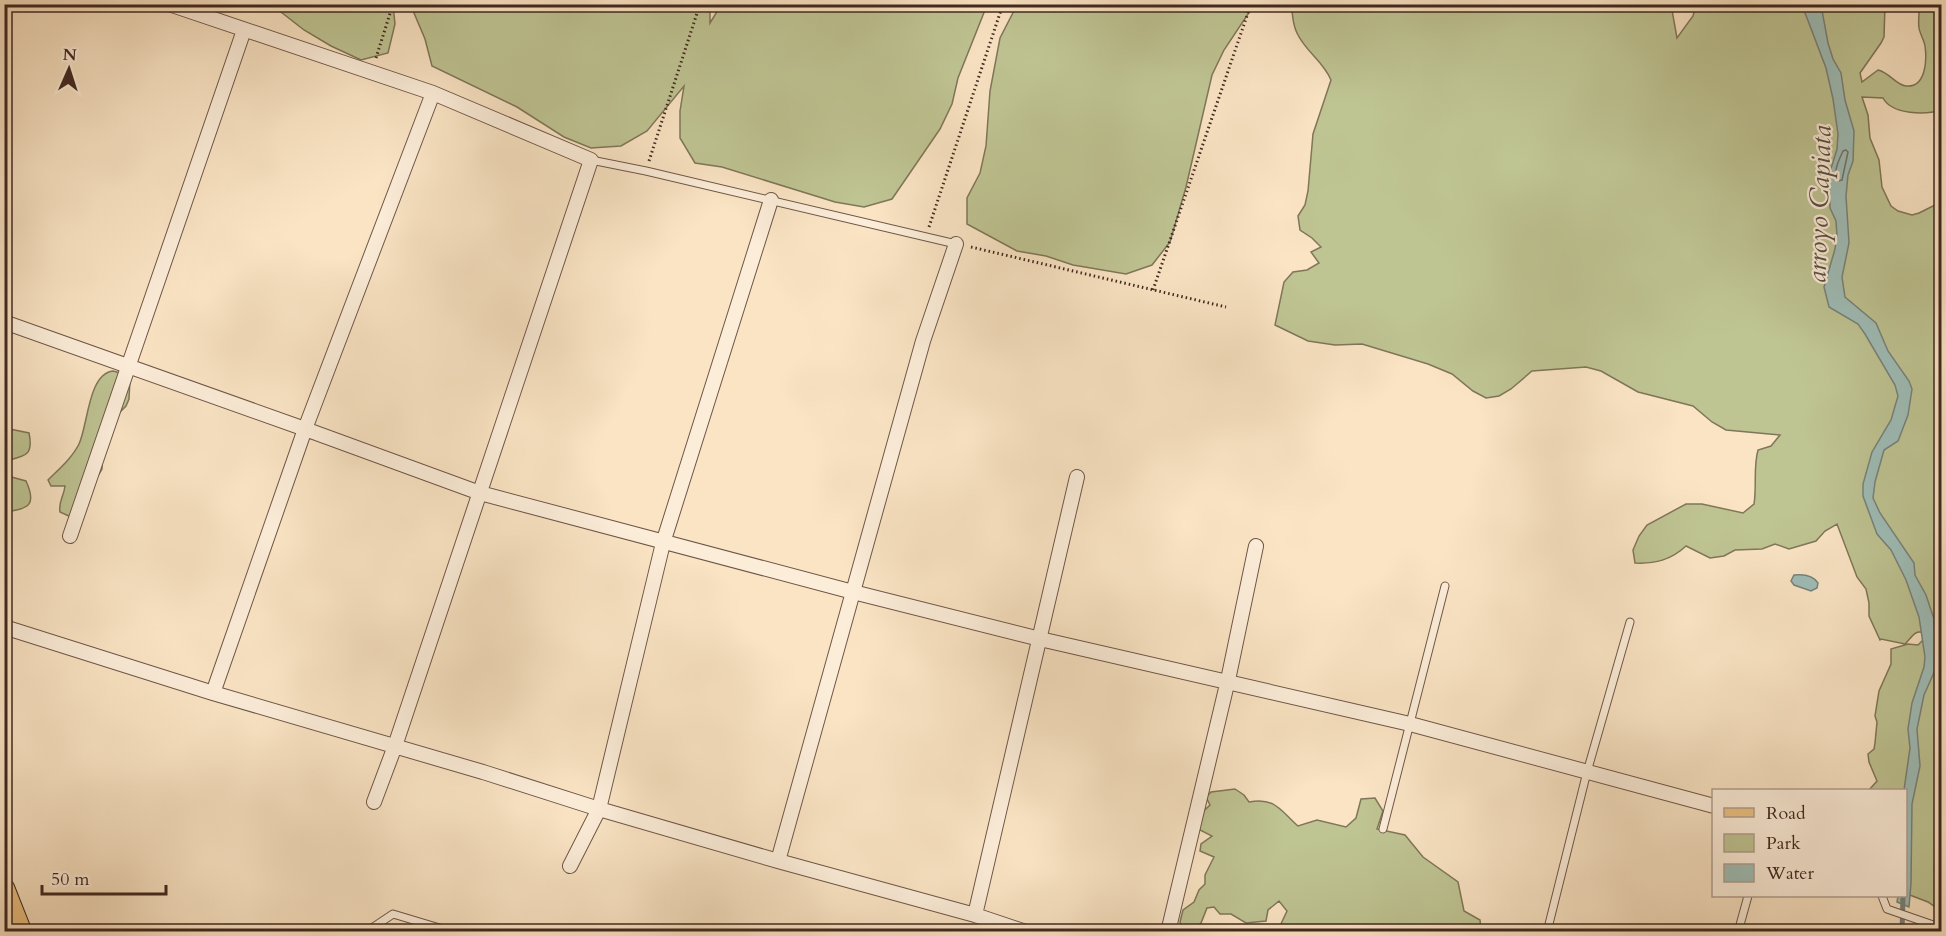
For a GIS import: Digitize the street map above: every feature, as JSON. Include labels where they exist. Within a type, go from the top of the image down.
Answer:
[{"type":"main road","points":[[4,889],[21,932]]},
{"type":"street","points":[[169,4],[433,93],[591,160],[395,746],[374,802]]},
{"type":"street","points":[[70,536],[244,30]]},
{"type":"street","points":[[213,693],[305,429],[433,93]]},
{"type":"street","points":[[570,866],[599,809],[663,543],[771,201]]},
{"type":"street","points":[[778,861],[923,341],[956,244]]},
{"type":"street","points":[[4,322],[480,493],[663,543],[1040,639],[1228,680],[1410,724],[1712,806]]},
{"type":"street","points":[[975,915],[1077,477]]},
{"type":"street","points":[[1168,932],[1228,680],[1256,546]]},
{"type":"street","points":[[4,627],[213,693],[483,772],[599,809],[975,915],[1026,932]]},
{"type":"lane","points":[[591,160],[956,244]]},
{"type":"lane","points":[[1383,829],[1445,586]]},
{"type":"lane","points":[[1547,932],[1587,772],[1630,622]]},
{"type":"lane","points":[[1738,932],[1748,897]]},
{"type":"lane","points":[[1882,897],[1887,909],[1941,928]]},
{"type":"lane","points":[[366,932],[393,914],[453,932]]},
{"type":"path","points":[[371,71],[393,4]]},
{"type":"path","points":[[646,171],[700,4]]},
{"type":"path","points":[[926,237],[1003,4]]},
{"type":"path","points":[[1153,290],[1251,4]]},
{"type":"path","points":[[956,244],[1226,307]]},
{"type":"green space","points":[[560,4],[710,5],[710,23],[721,5],[987,5],[958,78],[952,104],[940,129],[892,199],[864,207],[835,202],[722,167],[695,163],[680,138],[680,111],[684,86],[647,131],[621,146],[591,148],[564,137],[517,107],[432,66],[425,39],[414,13],[414,5],[557,5],[559,7]]},
{"type":"green space","points":[[272,5],[393,5],[395,24],[388,53],[361,60],[304,30]]},
{"type":"green space","points":[[1017,5],[1254,5],[1224,50],[1212,75],[1186,187],[1170,242],[1152,265],[1126,274],[1073,265],[1046,256],[1017,251],[967,224],[967,198],[980,173],[986,146],[990,91],[1000,38]]},
{"type":"green space","points":[[1291,5],[1669,5],[1677,38],[1693,16],[1696,5],[1885,5],[1884,37],[1860,73],[1862,82],[1878,70],[1906,86],[1918,83],[1924,72],[1926,58],[1919,25],[1920,5],[1941,5],[1941,110],[1927,113],[1901,111],[1887,104],[1883,98],[1862,97],[1868,115],[1870,138],[1879,160],[1882,187],[1891,206],[1898,211],[1912,215],[1941,202],[1942,860],[1934,869],[1937,875],[1941,871],[1941,911],[1928,902],[1907,894],[1907,789],[1870,789],[1877,781],[1868,754],[1874,749],[1877,722],[1875,716],[1879,691],[1891,664],[1891,649],[1908,644],[1918,645],[1923,640],[1924,633],[1915,633],[1905,644],[1880,640],[1869,616],[1866,589],[1857,577],[1837,524],[1825,531],[1816,541],[1789,549],[1775,544],[1762,549],[1735,550],[1724,556],[1710,558],[1686,546],[1675,555],[1662,560],[1635,563],[1633,550],[1647,525],[1686,504],[1702,504],[1743,513],[1754,504],[1758,450],[1771,446],[1780,435],[1726,430],[1693,406],[1638,392],[1601,371],[1586,367],[1532,371],[1511,389],[1499,396],[1486,398],[1452,374],[1428,364],[1362,344],[1335,345],[1308,341],[1275,325],[1284,282],[1293,272],[1307,270],[1319,263],[1311,252],[1321,247],[1300,230],[1298,216],[1305,205],[1308,191],[1313,134],[1331,80],[1297,33]]},
{"type":"green space","points":[[113,371],[124,374],[130,379],[129,399],[126,406],[115,417],[103,441],[102,469],[73,518],[60,512],[65,486],[51,486],[48,480],[79,444],[98,381],[105,374]]},
{"type":"green space","points":[[5,428],[29,433],[30,447],[26,454],[5,461]]},
{"type":"green space","points":[[4,475],[26,481],[31,496],[29,504],[20,509],[5,512]]},
{"type":"green space","points":[[1235,789],[1249,802],[1271,803],[1298,826],[1317,820],[1346,827],[1356,818],[1361,799],[1375,798],[1383,811],[1377,829],[1405,835],[1423,857],[1458,882],[1464,911],[1480,920],[1481,931],[1280,931],[1279,928],[1287,911],[1279,901],[1268,910],[1266,921],[1246,923],[1231,914],[1220,914],[1214,907],[1207,908],[1201,923],[1194,931],[1184,931],[1180,922],[1183,910],[1194,902],[1199,890],[1205,884],[1205,875],[1214,857],[1200,851],[1201,844],[1212,836],[1200,830],[1195,819],[1210,805],[1206,797],[1211,792]]},
{"type":"water","points":[[1802,5],[1821,5],[1828,43],[1841,73],[1845,100],[1854,131],[1853,161],[1848,175],[1846,196],[1849,243],[1842,277],[1845,297],[1876,323],[1888,351],[1912,389],[1908,415],[1898,441],[1884,450],[1873,498],[1880,513],[1914,563],[1915,575],[1926,595],[1934,619],[1936,668],[1924,695],[1917,729],[1920,766],[1912,804],[1909,907],[1897,902],[1898,897],[1907,897],[1907,789],[1904,789],[1910,748],[1908,729],[1912,703],[1925,657],[1919,617],[1906,580],[1891,550],[1877,534],[1863,496],[1863,484],[1872,452],[1891,420],[1898,396],[1895,385],[1858,324],[1829,307],[1824,287],[1837,236],[1836,221],[1830,208],[1829,175],[1837,149],[1838,134],[1826,68]]},
{"type":"water","points":[[1794,575],[1813,578],[1818,583],[1817,588],[1811,591],[1794,585],[1791,581]]},
{"type":"waterway","name":"arroyo Capiata","points":[[1902,932],[1903,897]]}]
